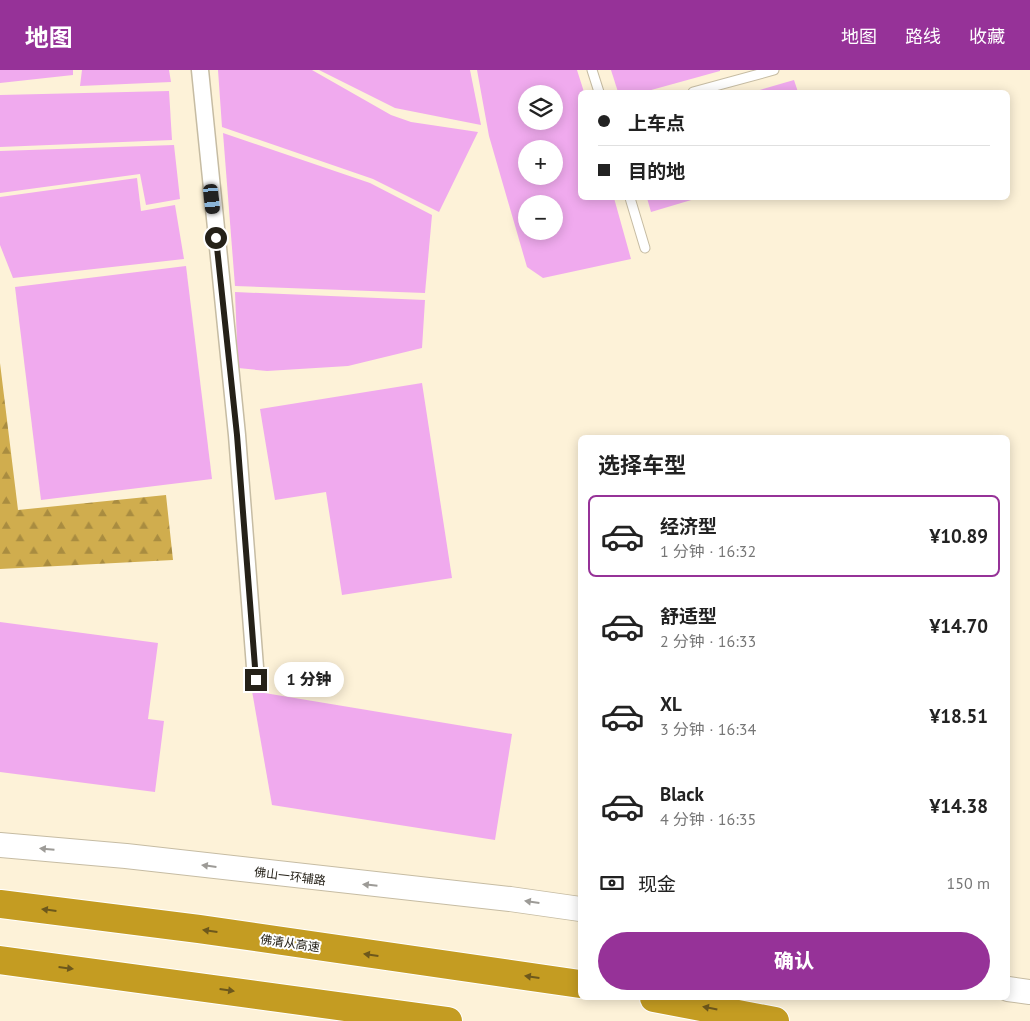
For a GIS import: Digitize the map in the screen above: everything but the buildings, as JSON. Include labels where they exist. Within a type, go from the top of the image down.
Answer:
[{"type":"highway","name":"佛清从高速","points":[[0,904],[189,928],[578,984]]},
{"type":"highway","points":[[0,960],[448,1021]]},
{"type":"highway","points":[[665,1000],[775,1021]]},
{"type":"main road","name":"佛山一环辅路","points":[[0,845],[126,856],[510,899],[578,909]]},
{"type":"main road","points":[[1010,989],[1030,992]]},
{"type":"street","points":[[200,70],[237,435],[256,680]]},
{"type":"lane","points":[[592,70],[598,90]]},
{"type":"lane","points":[[699,90],[774,70]]},
{"type":"lane","points":[[631,200],[645,248]]},
{"type":"green space","points":[[0,363],[18,510],[166,495],[173,560],[0,569]]},
{"type":"route","points":[[216,238],[237,435],[256,680]]}]
